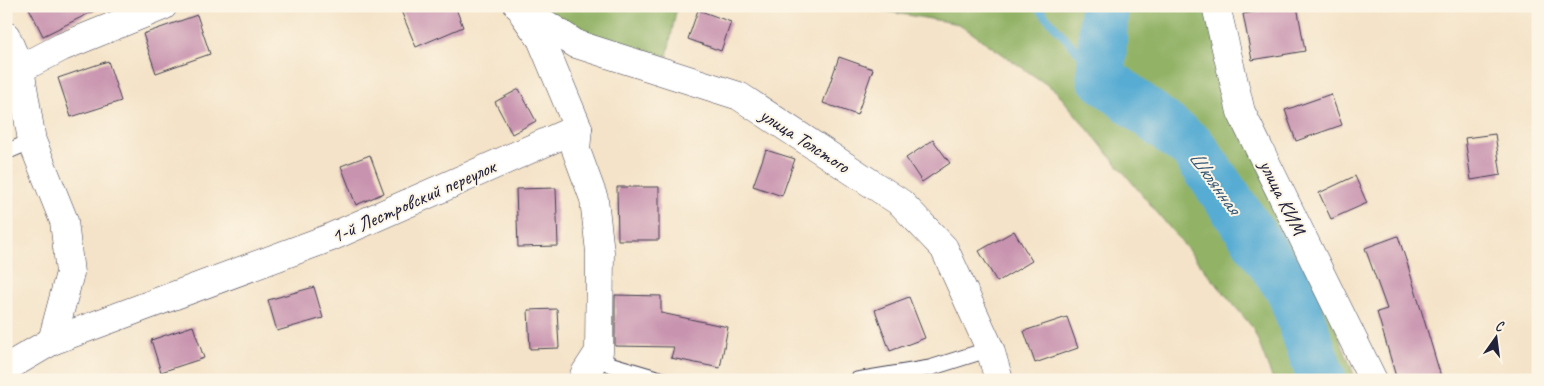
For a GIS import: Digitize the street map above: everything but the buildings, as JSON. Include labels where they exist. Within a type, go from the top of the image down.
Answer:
[{"type":"street","points":[[20,69],[62,47],[163,6]]},
{"type":"street","name":"улица КИМ","points":[[1216,6],[1241,112],[1373,380]]},
{"type":"street","points":[[519,8],[541,38],[578,128],[576,150],[594,199],[600,252],[599,352],[584,375],[584,380]]},
{"type":"street","name":"улица Толстого","points":[[519,8],[576,44],[739,96],[901,203],[944,248],[990,350],[1000,380]]},
{"type":"street","points":[[6,36],[20,69],[32,141],[64,221],[70,273],[52,341]]},
{"type":"street","name":"1-й Лестровский переулок","points":[[6,368],[52,341],[328,238],[578,128]]},
{"type":"lane","points":[[6,152],[32,141]]},
{"type":"lane","points":[[857,380],[930,368],[990,350]]},
{"type":"lane","points":[[599,352],[609,364],[663,380]]},
{"type":"green space","points":[[550,6],[677,6],[667,57],[537,17]]},
{"type":"green space","points":[[856,6],[1212,6],[1229,57],[1356,380],[1273,380],[1253,328],[1056,91],[959,24]]},
{"type":"waterway","points":[[1036,6],[1101,77]]},
{"type":"waterway","name":"Шклянная","points":[[1104,6],[1101,77],[1193,148],[1291,291],[1322,380]]}]
